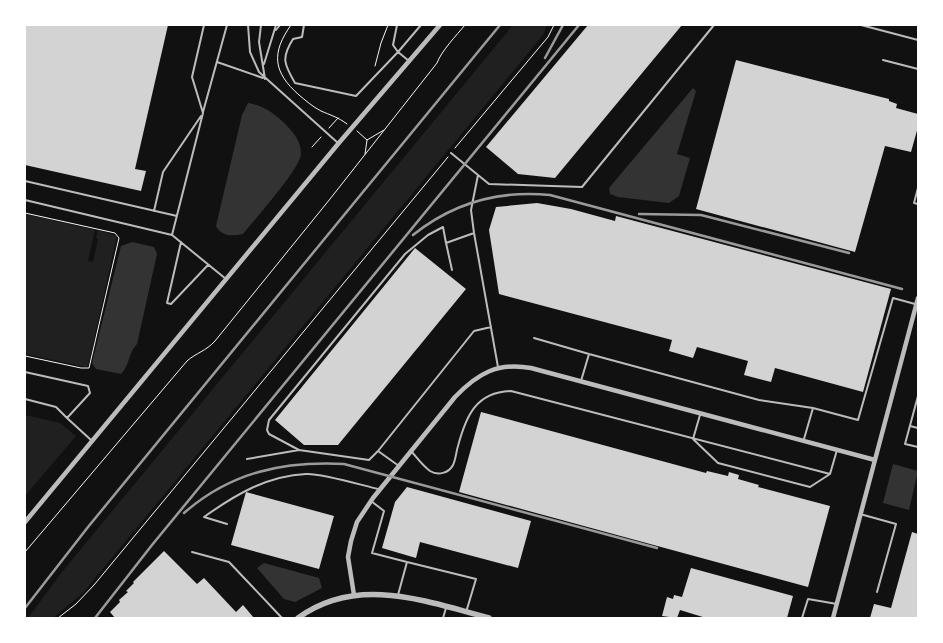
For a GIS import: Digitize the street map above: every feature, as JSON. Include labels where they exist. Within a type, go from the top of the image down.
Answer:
[{"type":"street","points":[[25,522],[338,144],[440,25]]},
{"type":"street","points":[[833,618],[918,298]]},
{"type":"street","points":[[354,595],[348,565],[349,549],[357,522],[371,501],[461,390],[473,380],[498,367],[523,366],[875,460]]},
{"type":"street","points":[[298,618],[329,602],[370,593],[398,595],[489,618]]},
{"type":"lane","points":[[203,114],[192,77],[204,25]]},
{"type":"lane","points":[[172,235],[227,25]]},
{"type":"lane","points":[[248,25],[250,52],[257,69],[338,144]]},
{"type":"lane","points":[[260,25],[259,42],[266,79]]},
{"type":"lane","points":[[263,67],[278,25]]},
{"type":"lane","points":[[304,25],[302,37],[293,39],[286,50],[284,58],[286,68],[295,83],[356,96],[421,25]]},
{"type":"lane","points":[[397,25],[394,46],[409,62]]},
{"type":"lane","points":[[451,153],[489,184],[582,187],[714,25]]},
{"type":"lane","points":[[861,25],[918,40]]},
{"type":"lane","points":[[883,60],[918,69]]},
{"type":"lane","points":[[217,62],[266,79]]},
{"type":"lane","points":[[918,99],[918,104]]},
{"type":"lane","points":[[154,211],[163,172],[203,114]]},
{"type":"lane","points":[[478,175],[471,210],[498,367]]},
{"type":"lane","points":[[25,181],[177,216]]},
{"type":"lane","points":[[918,188],[914,203],[918,204]]},
{"type":"lane","points":[[25,200],[172,235],[226,279]]},
{"type":"lane","points":[[299,450],[269,434],[267,430],[268,420],[405,254],[443,227],[452,270]]},
{"type":"lane","points":[[446,242],[474,233]]},
{"type":"lane","points":[[181,242],[167,303],[171,304],[209,265]]},
{"type":"lane","points":[[534,338],[759,400],[813,408],[858,420],[892,298],[916,304]]},
{"type":"lane","points":[[247,459],[299,450],[369,460],[378,452],[474,331],[491,327]]},
{"type":"lane","points":[[581,381],[589,354]]},
{"type":"lane","points":[[25,372],[88,386],[90,393],[67,418]]},
{"type":"lane","points":[[411,451],[430,471],[440,474],[450,470],[462,432],[471,412],[483,399],[499,391],[511,391],[830,474]]},
{"type":"lane","points":[[918,396],[906,444],[918,447]]},
{"type":"lane","points":[[25,400],[56,407],[92,440]]},
{"type":"lane","points":[[804,441],[813,408]]},
{"type":"lane","points":[[693,439],[700,413]]},
{"type":"lane","points":[[910,426],[918,428]]},
{"type":"lane","points":[[693,439],[718,463],[810,487],[830,474],[837,450]]},
{"type":"lane","points":[[378,452],[399,466]]},
{"type":"lane","points":[[227,524],[204,517],[239,492],[266,481],[307,473],[380,490]]},
{"type":"lane","points":[[371,501],[384,511],[372,552],[476,579],[466,612]]},
{"type":"lane","points":[[860,514],[896,524],[877,592]]},
{"type":"lane","points":[[192,552],[229,562],[282,618]]},
{"type":"lane","points":[[398,595],[407,562]]},
{"type":"lane","points":[[802,618],[808,599],[837,604]]},
{"type":"lane","points":[[443,618],[446,607]]},
{"type":"path","points":[[375,66],[388,25]]},
{"type":"path","points":[[25,552],[187,361],[192,356],[207,350],[215,341],[385,130],[437,63],[441,54],[447,50],[465,25]]},
{"type":"path","points":[[58,618],[76,604],[94,585],[548,37],[554,25]]},
{"type":"path","points":[[352,128],[367,140]]},
{"type":"path","points":[[364,155],[367,140],[385,130]]},
{"type":"path","points":[[25,212],[115,233],[119,238],[89,368],[25,356]]},
{"type":"shaded area","points":[[513,25],[547,25],[543,35],[83,593],[53,618],[28,618],[62,572]]},
{"type":"shaded area","points":[[693,88],[696,91],[677,154],[690,158],[679,196],[669,203],[618,197],[610,194],[609,188]]},
{"type":"shaded area","points":[[248,103],[265,108],[283,122],[297,138],[301,153],[294,170],[243,234],[228,235],[218,230],[216,226],[242,115]]},
{"type":"shaded area","points":[[25,214],[95,230],[88,261],[93,262],[98,230],[117,236],[88,366],[85,367],[25,354]]},
{"type":"shaded area","points":[[132,242],[154,247],[157,254],[137,344],[121,374],[96,369],[92,363],[121,246]]},
{"type":"shaded area","points":[[25,415],[60,423],[76,436],[25,496]]},
{"type":"shaded area","points":[[893,464],[918,471],[909,510],[883,503]]},
{"type":"shaded area","points":[[264,563],[319,578],[322,588],[295,602],[284,599],[257,568]]},
{"type":"building","points":[[25,25],[168,25],[135,169],[146,171],[141,191],[25,165]]},
{"type":"building","points":[[588,25],[682,25],[555,178],[518,174],[486,147]]},
{"type":"building","points":[[736,60],[889,99],[889,101],[897,104],[896,108],[918,114],[918,127],[911,152],[885,146],[855,252],[696,209]]},
{"type":"building","points":[[537,203],[571,209],[615,221],[616,216],[891,289],[863,392],[775,368],[771,382],[744,375],[748,361],[697,347],[693,358],[669,351],[672,340],[499,294],[489,230],[496,207]]},
{"type":"building","points":[[415,248],[466,289],[338,445],[304,445],[275,420]]},
{"type":"building","points":[[481,412],[706,473],[707,471],[728,476],[729,472],[739,475],[738,479],[759,485],[758,487],[830,506],[808,587],[459,492]]},
{"type":"building","points":[[407,487],[531,521],[518,568],[420,542],[416,558],[382,548],[395,502]]},
{"type":"building","points":[[246,492],[334,516],[319,569],[231,545]]},
{"type":"building","points":[[912,532],[918,534],[918,618],[870,618],[874,604],[891,608]]},
{"type":"building","points":[[164,551],[197,584],[204,578],[236,612],[243,605],[254,618],[115,618],[110,612],[128,592],[126,591],[133,582]]},
{"type":"building","points":[[691,568],[793,596],[787,618],[706,618],[680,610],[677,618],[662,616],[667,597],[673,599],[674,595],[682,597]]},
{"type":"railway","points":[[25,608],[88,527],[500,25]]},
{"type":"railway","points":[[545,58],[563,25]]},
{"type":"railway","points":[[95,618],[152,545],[579,25]]},
{"type":"railway","points":[[413,235],[444,215],[477,201],[513,195],[550,195],[902,289]]},
{"type":"railway","points":[[639,214],[701,215],[849,253]]},
{"type":"railway","points":[[184,513],[220,488],[259,472],[279,467],[300,465],[344,464],[657,548]]}]
